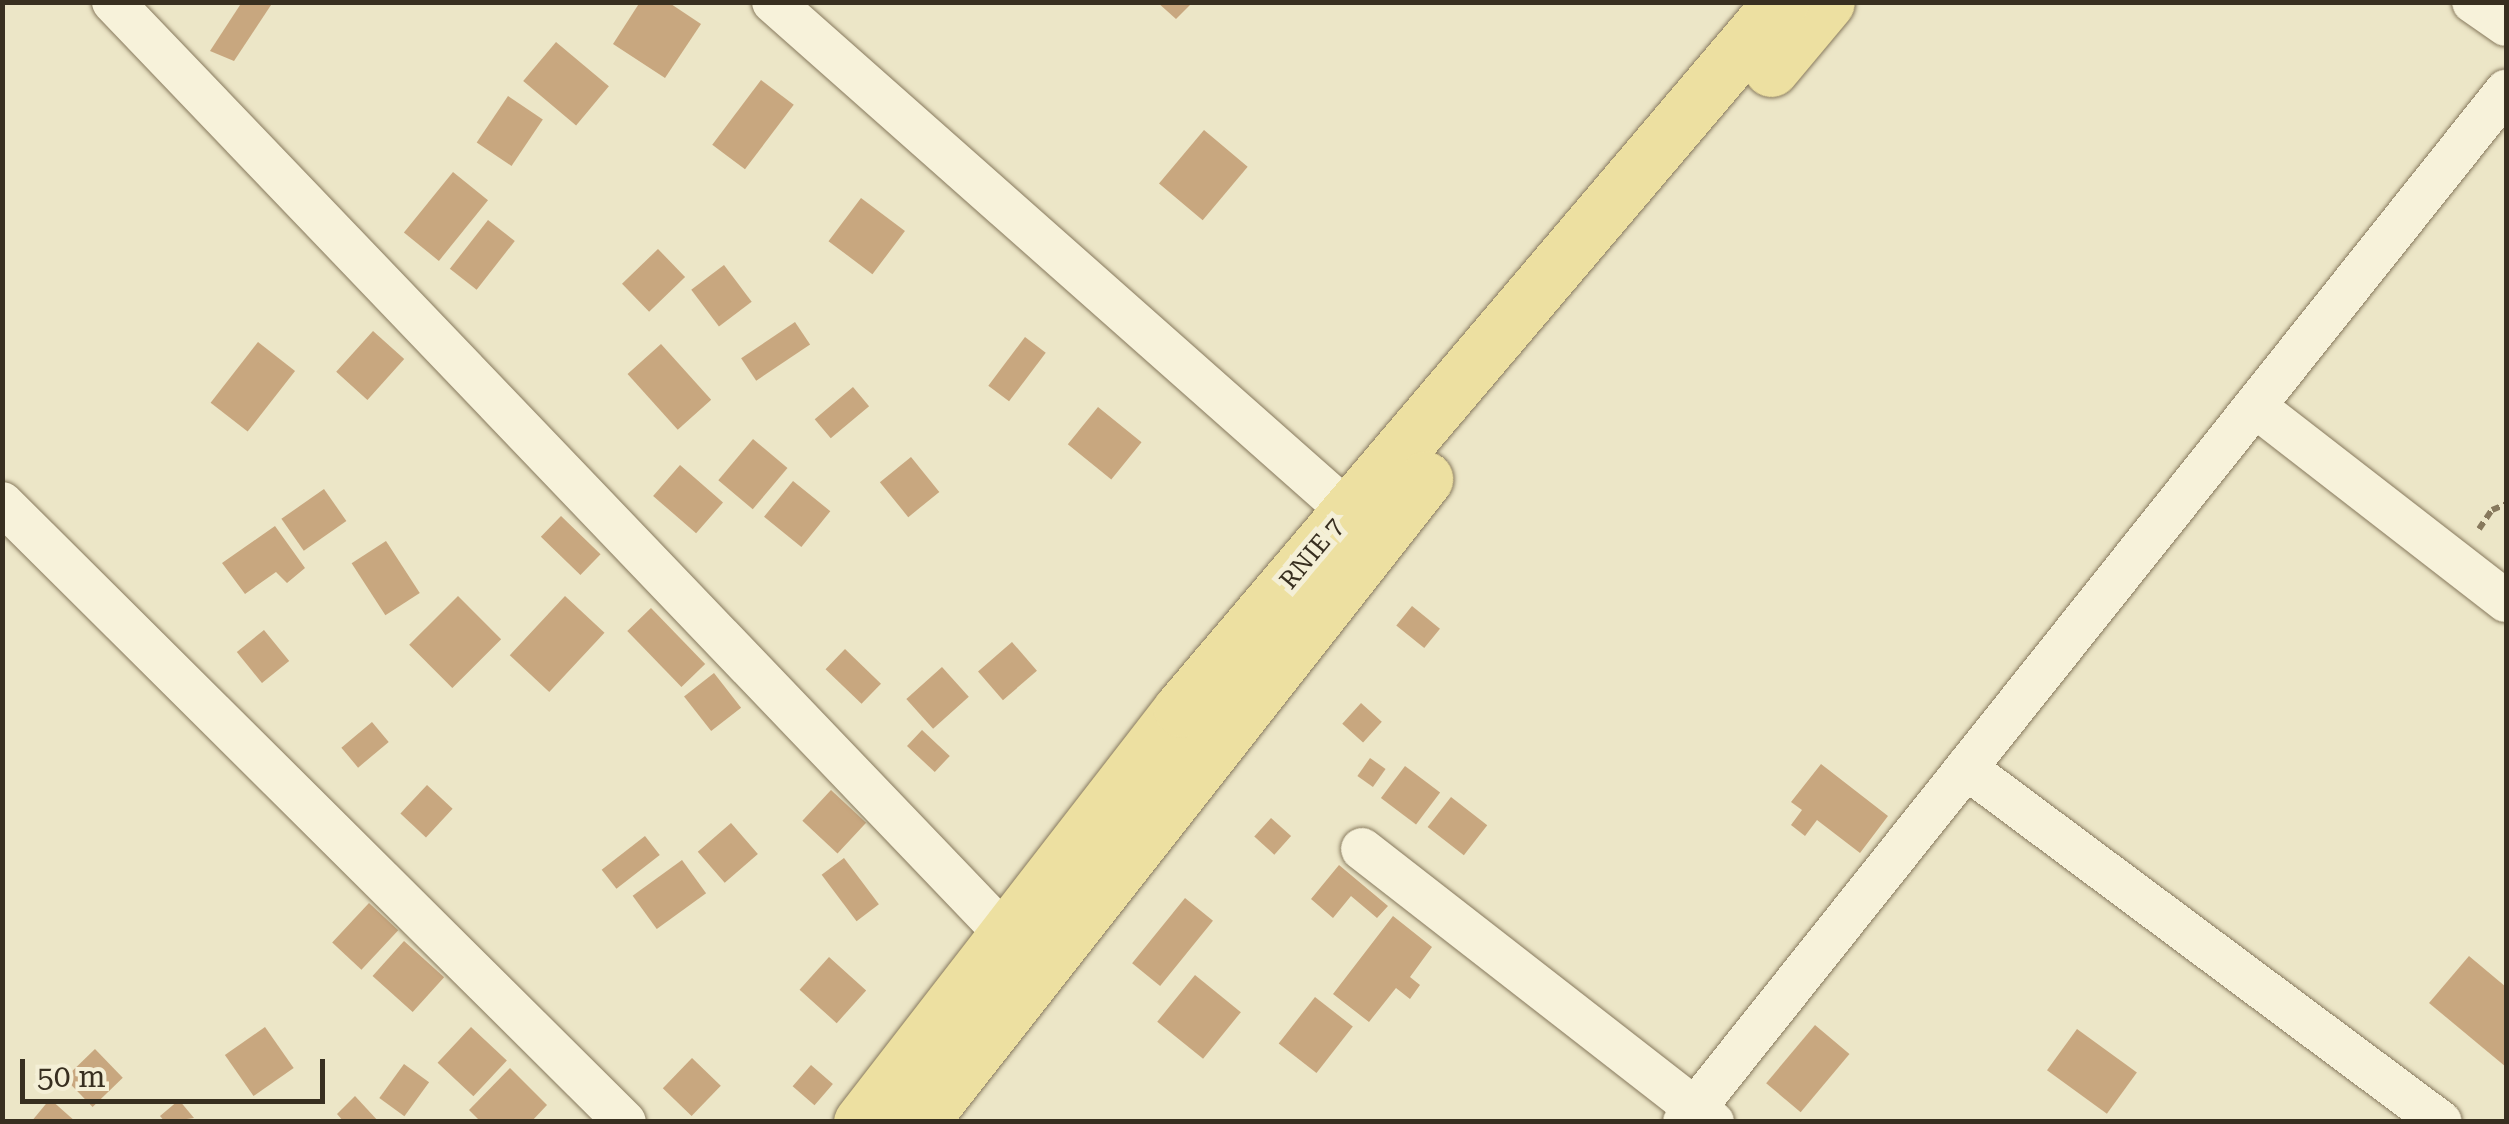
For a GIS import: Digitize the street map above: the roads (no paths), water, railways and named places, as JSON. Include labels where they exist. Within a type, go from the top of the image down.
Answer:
[{"type":"main road","name":"RNIE 7","points":[[861,1122],[1181,709],[1781,2]]},
{"type":"main road","name":"RNIE 7","points":[[920,1122],[1336,586],[1826,2]]},
{"type":"street","points":[[112,2],[1006,935]]},
{"type":"street","points":[[773,2],[1348,511]]},
{"type":"street","points":[[2473,2],[2506,25]]},
{"type":"street","points":[[1362,848],[1697,1117],[1966,768],[2257,408],[2506,91]]},
{"type":"street","points":[[2257,408],[2506,601]]},
{"type":"street","points":[[2,503],[625,1122]]},
{"type":"street","points":[[1966,768],[2441,1122]]}]
